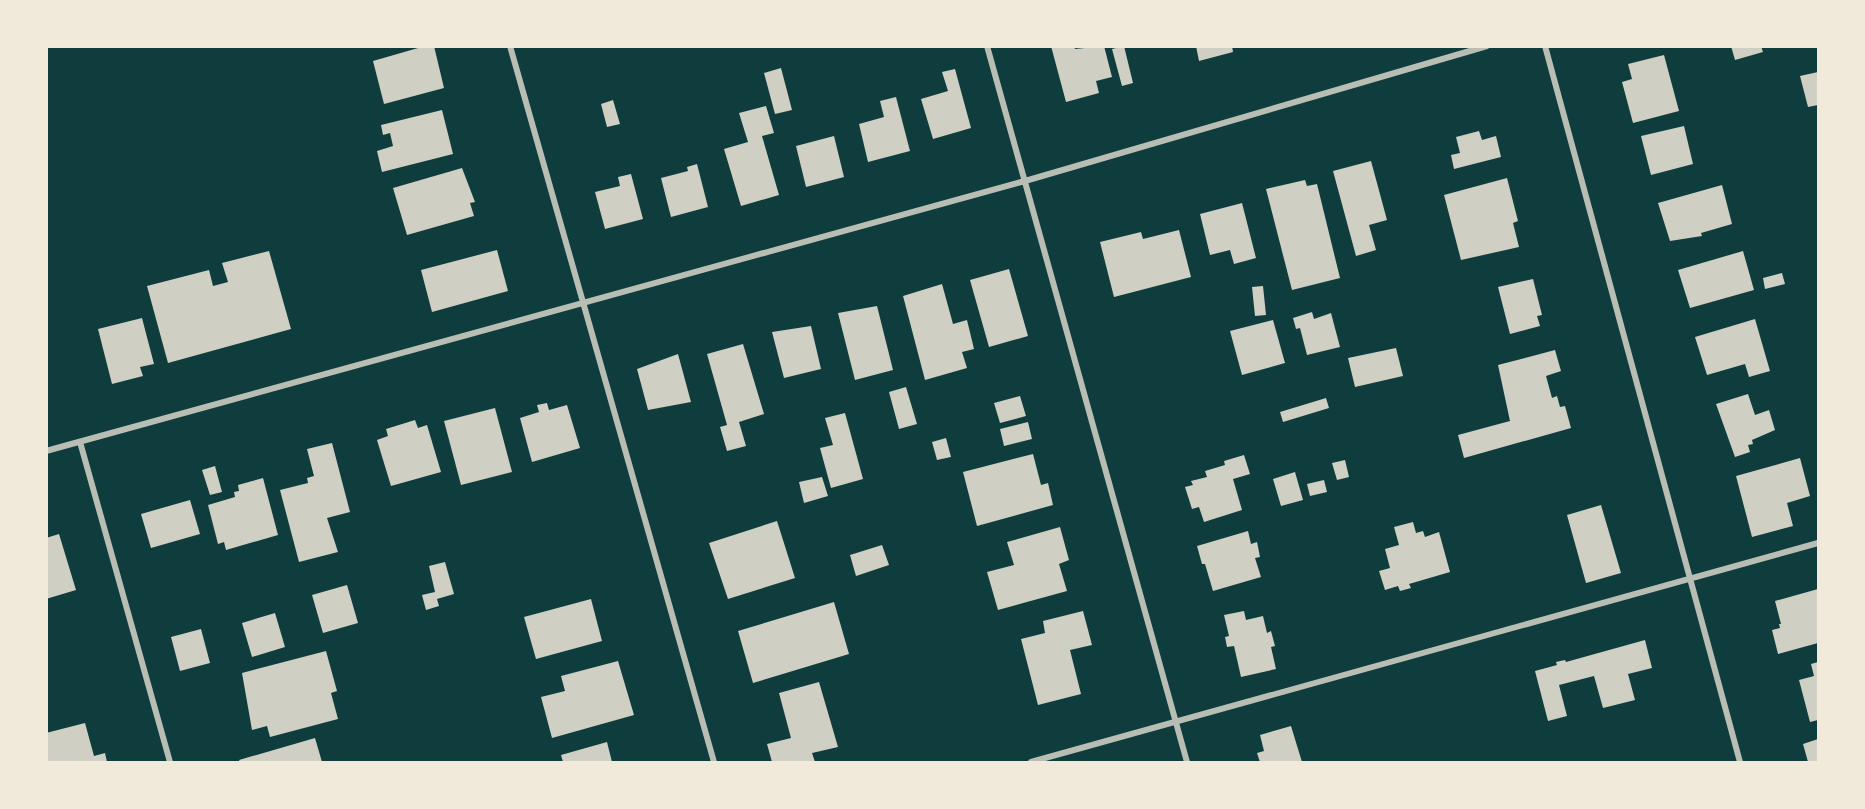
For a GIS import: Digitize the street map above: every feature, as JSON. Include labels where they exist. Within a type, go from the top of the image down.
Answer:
[{"type":"street","points":[[510,46],[714,762]]},
{"type":"street","points":[[987,46],[1187,762]]},
{"type":"street","points":[[46,451],[1025,181],[1487,46]]},
{"type":"street","points":[[1545,46],[1740,762]]},
{"type":"street","points":[[80,442],[170,762]]},
{"type":"street","points":[[1031,762],[1176,724],[1818,543]]},
{"type":"building","points":[[425,46],[434,46],[444,88],[384,104],[373,61]]},
{"type":"building","points":[[1051,46],[1074,46],[1075,49],[1104,46],[1112,77],[1096,81],[1099,93],[1066,102]]},
{"type":"building","points":[[1124,46],[1133,83],[1122,86],[1112,49]]},
{"type":"building","points":[[1196,46],[1232,46],[1233,52],[1199,61]]},
{"type":"building","points":[[1731,46],[1761,46],[1763,52],[1735,60]]},
{"type":"building","points":[[1664,55],[1679,111],[1633,123],[1622,82],[1632,79],[1628,64]]},
{"type":"building","points":[[781,68],[792,110],[775,114],[764,73]]},
{"type":"building","points":[[955,69],[971,128],[933,139],[921,99],[948,91],[942,72]]},
{"type":"building","points":[[1818,72],[1818,105],[1808,107],[1800,76]]},
{"type":"building","points":[[896,97],[910,151],[868,162],[859,124],[884,117],[880,101]]},
{"type":"building","points":[[613,100],[620,124],[607,127],[601,104]]},
{"type":"building","points":[[766,106],[774,133],[762,136],[779,195],[741,206],[724,149],[748,142],[739,113]]},
{"type":"building","points":[[442,110],[453,154],[382,172],[377,151],[393,146],[390,133],[383,135],[381,125]]},
{"type":"building","points":[[1684,126],[1693,164],[1651,175],[1641,136]]},
{"type":"building","points":[[1479,131],[1482,140],[1496,136],[1501,157],[1454,169],[1451,155],[1460,153],[1456,137]]},
{"type":"building","points":[[834,136],[844,177],[806,187],[796,146]]},
{"type":"building","points":[[1371,161],[1387,220],[1369,225],[1376,250],[1356,256],[1333,171]]},
{"type":"building","points":[[697,164],[708,207],[671,217],[661,178],[688,171],[687,167]]},
{"type":"building","points":[[462,168],[475,202],[470,203],[474,216],[407,235],[393,188]]},
{"type":"building","points":[[631,174],[643,219],[605,229],[595,192],[620,186],[618,177]]},
{"type":"building","points":[[1507,178],[1518,221],[1513,223],[1519,247],[1461,260],[1444,195]]},
{"type":"building","points":[[1305,180],[1307,186],[1317,184],[1340,278],[1292,290],[1266,189]]},
{"type":"building","points":[[1722,185],[1732,224],[1701,233],[1702,236],[1670,241],[1658,203]]},
{"type":"building","points":[[1242,203],[1256,258],[1234,264],[1230,250],[1210,255],[1200,214]]},
{"type":"building","points":[[1179,230],[1191,277],[1114,297],[1100,242],[1141,232],[1143,239]]},
{"type":"building","points":[[497,250],[508,291],[432,312],[421,270]]},
{"type":"building","points":[[269,251],[291,329],[168,363],[147,286],[209,270],[213,286],[228,282],[222,263]]},
{"type":"building","points":[[1743,251],[1754,290],[1690,308],[1678,270]]},
{"type":"building","points":[[1009,269],[1028,336],[989,347],[970,280]]},
{"type":"building","points":[[1782,273],[1785,284],[1765,289],[1763,278]]},
{"type":"building","points":[[1533,279],[1542,315],[1537,316],[1540,326],[1510,334],[1498,287]]},
{"type":"building","points":[[942,284],[953,324],[967,320],[974,349],[962,352],[967,368],[925,380],[903,296]]},
{"type":"building","points":[[1263,286],[1266,315],[1255,316],[1252,287]]},
{"type":"building","points":[[877,306],[893,370],[855,380],[838,313]]},
{"type":"building","points":[[1312,312],[1314,319],[1331,313],[1340,347],[1307,355],[1300,328],[1296,329],[1293,318]]},
{"type":"building","points":[[142,318],[154,364],[140,367],[143,376],[112,384],[98,329]]},
{"type":"building","points":[[1755,319],[1770,371],[1749,377],[1745,364],[1707,375],[1695,337]]},
{"type":"building","points":[[1273,320],[1285,363],[1242,375],[1230,331]]},
{"type":"building","points":[[811,326],[821,369],[784,378],[772,332]]},
{"type":"building","points":[[743,344],[764,414],[739,422],[746,446],[727,451],[720,427],[727,425],[707,354]]},
{"type":"building","points":[[1396,348],[1403,376],[1355,387],[1348,358]]},
{"type":"building","points":[[1555,350],[1561,371],[1546,376],[1552,398],[1557,396],[1560,407],[1565,406],[1571,428],[1464,458],[1458,435],[1510,421],[1498,365]]},
{"type":"building","points":[[678,354],[691,402],[648,410],[637,369]]},
{"type":"building","points":[[906,387],[917,424],[899,429],[889,392]]},
{"type":"building","points":[[1748,394],[1755,415],[1769,410],[1775,430],[1752,440],[1753,444],[1748,445],[1750,452],[1735,457],[1716,404]]},
{"type":"building","points":[[1020,396],[1026,416],[1000,423],[994,403]]},
{"type":"building","points":[[1326,398],[1329,408],[1283,422],[1280,412]]},
{"type":"building","points":[[547,403],[549,410],[567,405],[580,448],[532,462],[520,418],[539,412],[537,405]]},
{"type":"building","points":[[495,408],[512,472],[461,485],[444,421]]},
{"type":"building","points":[[845,413],[863,479],[831,488],[820,448],[833,445],[825,418]]},
{"type":"building","points":[[415,420],[418,428],[427,425],[441,472],[391,486],[377,440],[388,436],[386,429]]},
{"type":"building","points":[[1028,422],[1032,439],[1004,446],[1000,429]]},
{"type":"building","points":[[946,438],[951,457],[937,460],[932,442]]},
{"type":"building","points":[[332,443],[350,512],[327,518],[338,552],[299,562],[280,490],[308,483],[307,478],[314,476],[307,449]]},
{"type":"building","points":[[1033,454],[1041,485],[1048,483],[1053,505],[977,526],[963,472]]},
{"type":"building","points":[[1244,455],[1250,474],[1233,479],[1242,510],[1204,522],[1199,507],[1192,509],[1185,487],[1193,485],[1191,481],[1207,477],[1205,471],[1225,465],[1224,461]]},
{"type":"building","points":[[1800,458],[1810,496],[1787,503],[1793,526],[1752,537],[1736,476]]},
{"type":"building","points":[[1345,460],[1349,477],[1337,480],[1332,463]]},
{"type":"building","points":[[215,466],[222,492],[210,495],[202,470]]},
{"type":"building","points":[[1295,472],[1303,500],[1281,506],[1273,479]]},
{"type":"building","points":[[822,477],[828,496],[804,503],[799,482]]},
{"type":"building","points":[[263,478],[278,535],[226,550],[224,542],[218,544],[208,505],[235,497],[234,492],[239,491],[238,485]]},
{"type":"building","points":[[1324,480],[1327,492],[1310,496],[1307,484]]},
{"type":"building","points":[[190,500],[200,534],[151,548],[141,514]]},
{"type":"building","points":[[1601,505],[1621,573],[1586,583],[1567,515]]},
{"type":"building","points":[[777,521],[795,578],[728,599],[709,543]]},
{"type":"building","points":[[1413,522],[1416,533],[1423,531],[1425,537],[1439,532],[1450,572],[1409,584],[1411,588],[1400,591],[1398,586],[1385,590],[1379,571],[1390,568],[1385,549],[1399,545],[1394,527]]},
{"type":"building","points":[[1060,527],[1069,560],[1059,564],[1067,591],[998,610],[987,572],[1014,565],[1007,542]]},
{"type":"building","points":[[1248,531],[1251,544],[1257,542],[1260,557],[1255,558],[1261,577],[1213,591],[1197,546]]},
{"type":"building","points":[[59,534],[76,590],[46,599],[46,538]]},
{"type":"building","points":[[882,545],[889,565],[856,576],[850,555]]},
{"type":"building","points":[[445,562],[454,594],[437,599],[439,606],[426,610],[422,595],[435,592],[429,566]]},
{"type":"building","points":[[347,585],[358,623],[323,633],[312,595]]},
{"type":"building","points":[[1818,589],[1818,643],[1778,654],[1772,630],[1780,628],[1779,624],[1781,624],[1775,601]]},
{"type":"building","points":[[591,599],[602,641],[536,659],[524,617]]},
{"type":"building","points":[[834,602],[849,654],[753,683],[738,631]]},
{"type":"building","points":[[1083,611],[1092,645],[1070,650],[1081,694],[1038,705],[1021,639],[1045,633],[1043,621]]},
{"type":"building","points":[[1244,611],[1246,620],[1263,616],[1267,633],[1271,631],[1275,646],[1271,647],[1276,669],[1241,677],[1234,646],[1227,647],[1225,637],[1229,636],[1224,615]]},
{"type":"building","points":[[275,613],[285,647],[252,657],[242,623]]},
{"type":"building","points":[[201,629],[210,663],[180,671],[171,637]]},
{"type":"building","points":[[1645,640],[1652,668],[1628,674],[1635,700],[1603,708],[1594,676],[1559,685],[1567,716],[1548,721],[1535,671],[1557,665],[1556,662],[1565,660],[1566,662]]},
{"type":"building","points":[[326,651],[337,691],[331,693],[338,719],[270,737],[267,726],[252,730],[242,673]]},
{"type":"building","points":[[618,661],[634,715],[552,738],[541,697],[565,691],[561,676]]},
{"type":"building","points":[[1818,662],[1818,720],[1810,722],[1799,680],[1814,676],[1811,664]]},
{"type":"building","points":[[819,682],[838,747],[812,753],[815,762],[772,762],[767,744],[791,738],[779,693]]},
{"type":"building","points":[[85,723],[94,756],[105,753],[107,762],[46,762],[46,733]]},
{"type":"building","points":[[1291,726],[1302,762],[1260,762],[1257,753],[1264,751],[1260,735]]},
{"type":"building","points":[[315,738],[322,762],[240,762],[239,760]]},
{"type":"building","points":[[1818,739],[1818,762],[1808,762],[1803,744]]},
{"type":"building","points":[[607,742],[612,762],[563,762],[561,755]]}]
